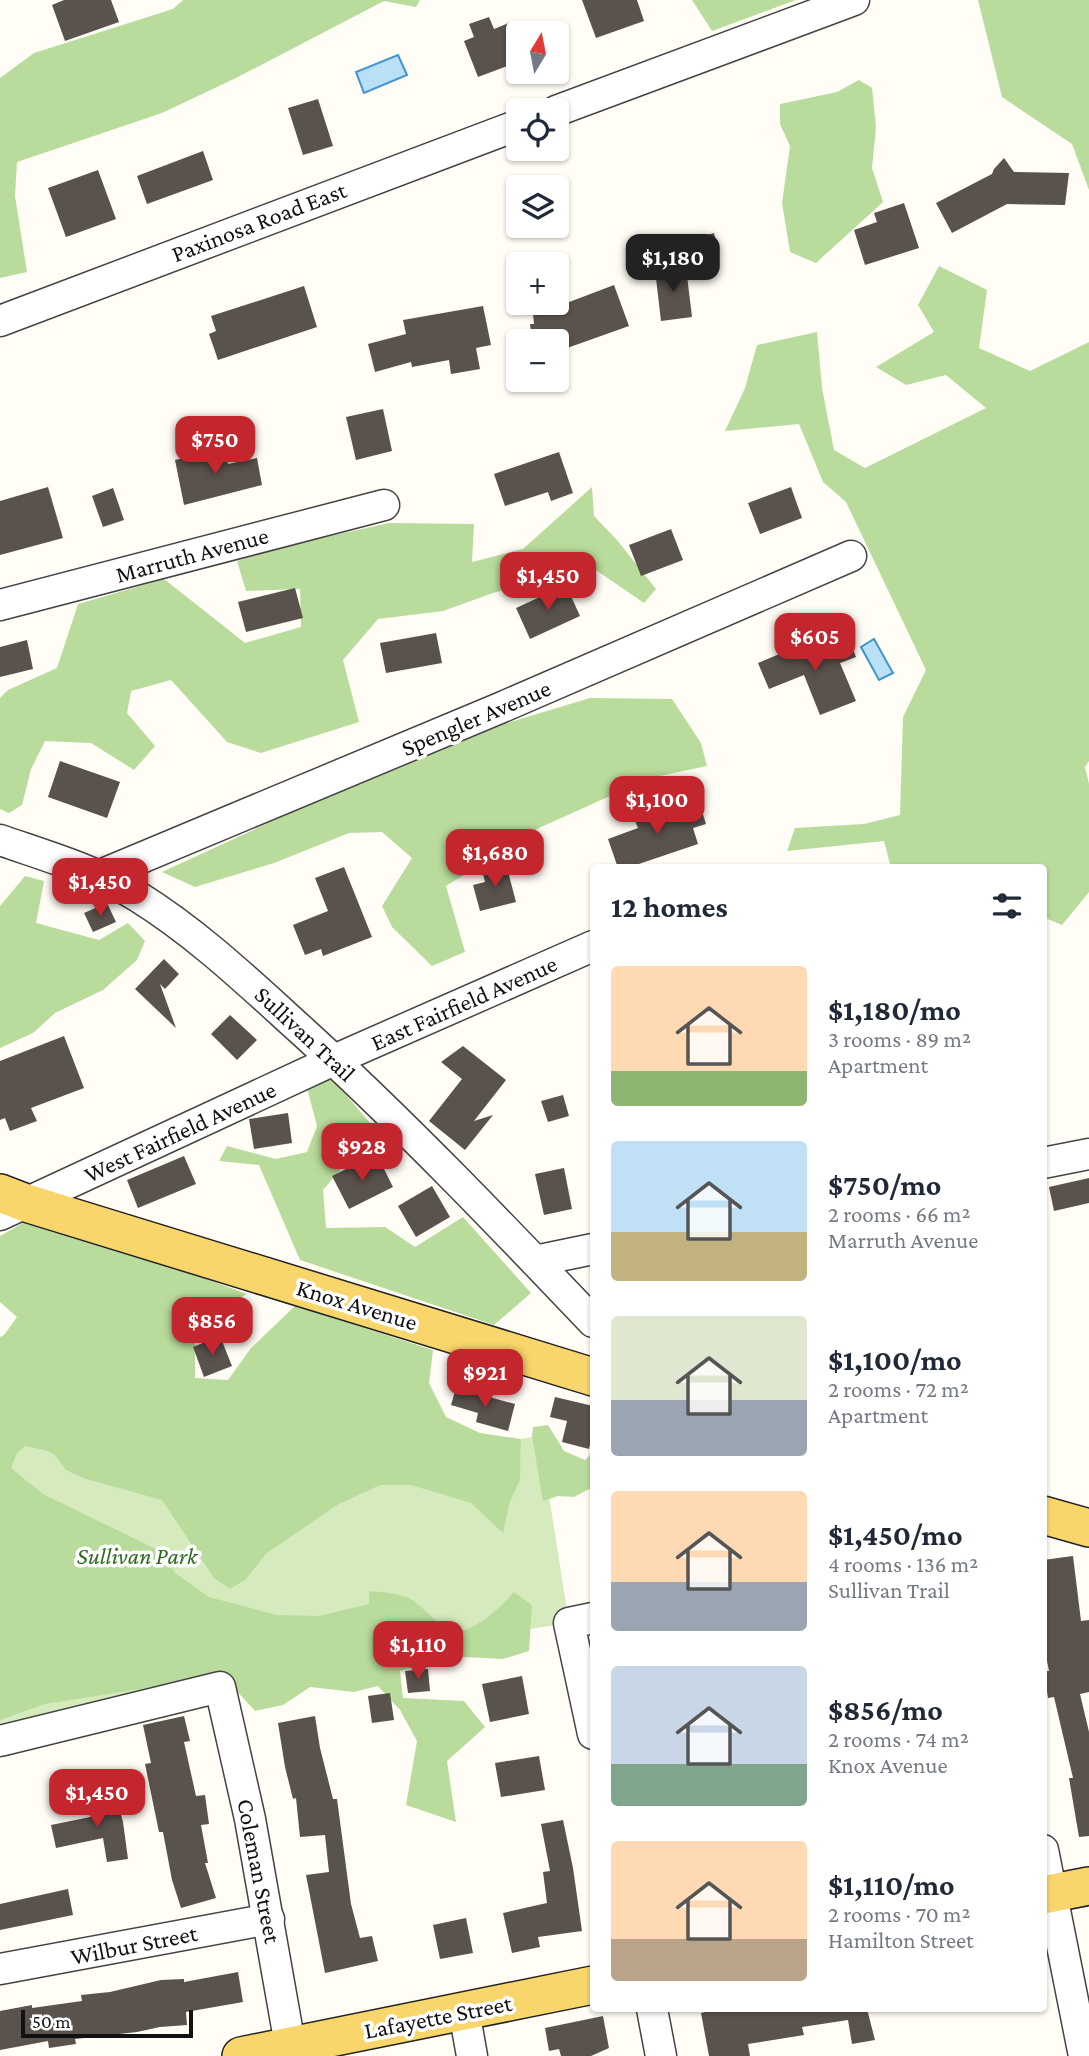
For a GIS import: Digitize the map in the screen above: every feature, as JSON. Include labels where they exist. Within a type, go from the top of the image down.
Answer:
[{"type":"main road","name":"Knox Avenue","points":[[9,1204],[590,1376]]},
{"type":"main road","points":[[1047,1516],[1089,1528]]},
{"type":"main road","points":[[1047,1894],[1089,1886]]},
{"type":"main road","name":"Lafayette Street","points":[[242,2056],[291,2051],[464,2011],[590,1986]]},
{"type":"street","points":[[569,106],[854,0]]},
{"type":"street","name":"Paxinosa Road East","points":[[0,321],[506,130]]},
{"type":"street","name":"Marruth Avenue","points":[[0,604],[384,505]]},
{"type":"street","name":"Spengler Avenue","points":[[98,876],[488,713],[852,556]]},
{"type":"street","name":"Sullivan Trail","points":[[0,840],[98,876],[135,895],[212,949],[334,1060],[590,1319]]},
{"type":"street","name":"East Fairfield Avenue","points":[[334,1060],[590,947]]},
{"type":"street","name":"West Fairfield Avenue","points":[[9,1204],[334,1060]]},
{"type":"street","points":[[1047,1162],[1089,1154]]},
{"type":"street","points":[[535,1261],[590,1250]]},
{"type":"street","points":[[581,1621],[590,1706]]},
{"type":"street","name":"Coleman Street","points":[[0,1741],[220,1687],[250,1819],[291,2051]]},
{"type":"street","points":[[1047,1894],[1084,2056]]},
{"type":"street","name":"Wilbur Street","points":[[0,1969],[269,1919]]},
{"type":"street","points":[[464,2011],[472,2056]]},
{"type":"street","points":[[653,2012],[662,2056]]},
{"type":"green space","points":[[183,0],[420,0],[416,7],[384,1],[162,113],[17,162],[15,196],[27,272],[0,278],[0,78],[34,53],[173,9]]},
{"type":"green space","points":[[692,0],[796,0],[712,31]]},
{"type":"green space","points":[[978,0],[1089,0],[1089,190],[1072,144],[1002,97]]},
{"type":"green space","points":[[859,80],[872,88],[876,127],[872,168],[883,202],[816,263],[790,252],[782,203],[790,146],[780,124],[780,104],[837,92]]},
{"type":"green space","points":[[939,266],[987,290],[979,348],[1030,371],[1089,342],[1089,761],[1085,767],[1089,784],[1089,892],[1062,925],[1047,919],[1047,864],[890,864],[884,841],[787,851],[795,828],[864,824],[900,815],[903,717],[926,670],[846,502],[823,482],[799,424],[725,431],[745,388],[757,345],[817,332],[822,388],[834,450],[865,468],[986,408],[946,375],[906,385],[876,367],[934,332],[918,305]]},
{"type":"green space","points":[[592,487],[594,516],[656,589],[644,603],[590,566],[493,593],[443,611],[378,619],[343,660],[359,722],[261,753],[227,742],[171,680],[131,691],[127,713],[155,746],[134,770],[91,743],[45,741],[31,769],[22,805],[9,813],[0,809],[0,698],[8,690],[57,668],[78,604],[164,579],[245,643],[301,627],[300,589],[246,591],[237,561],[290,545],[389,523],[474,524],[472,562],[523,549]]},
{"type":"green space","points":[[590,698],[672,699],[701,743],[707,766],[650,778],[539,828],[446,886],[465,952],[432,966],[392,927],[382,906],[412,858],[382,832],[349,833],[274,863],[195,887],[162,872],[290,813],[491,728]]},
{"type":"green space","points":[[25,876],[44,881],[36,923],[99,940],[128,923],[145,941],[137,960],[103,990],[55,1013],[33,1033],[0,1048],[0,906]]},
{"type":"green space","points":[[331,1077],[375,1129],[323,1190],[326,1228],[385,1227],[415,1247],[463,1217],[531,1293],[494,1325],[300,1260],[259,1165],[219,1161],[227,1146],[276,1159],[307,1152],[317,1126],[307,1088]]},
{"type":"green space","points":[[25,1222],[142,1255],[247,1294],[195,1322],[195,1378],[228,1380],[251,1348],[295,1306],[433,1350],[429,1383],[446,1417],[480,1433],[521,1439],[520,1480],[510,1501],[503,1533],[471,1503],[411,1485],[380,1485],[337,1505],[267,1553],[245,1580],[230,1589],[214,1578],[162,1500],[86,1479],[66,1470],[54,1454],[44,1450],[25,1446],[17,1453],[11,1468],[43,1494],[162,1552],[175,1573],[209,1597],[277,1615],[319,1616],[369,1604],[369,1591],[380,1592],[409,1598],[455,1633],[481,1622],[514,1592],[532,1605],[529,1651],[503,1659],[462,1657],[431,1661],[400,1671],[403,1698],[464,1701],[485,1727],[447,1761],[456,1822],[406,1805],[417,1741],[400,1710],[378,1686],[354,1692],[310,1687],[283,1705],[255,1711],[223,1676],[45,1704],[0,1720],[0,1337],[17,1317],[0,1302],[0,1236]]},
{"type":"green space","name":"Sullivan Park","points":[[0,1414],[520,1469],[521,1439],[532,1437],[539,1475],[546,1477],[569,1623],[223,1676],[0,1728]]},
{"type":"green space","points":[[548,1425],[564,1451],[585,1460],[590,1455],[590,1489],[574,1497],[558,1496],[543,1501],[532,1437],[533,1427]]},
{"type":"water","points":[[398,55],[407,75],[364,93],[356,72]]},
{"type":"water","points":[[874,639],[893,673],[879,680],[861,647]]},
{"type":"building","points":[[64,0],[111,0],[119,22],[65,41],[52,5]]},
{"type":"building","points":[[582,0],[637,0],[644,21],[596,38]]},
{"type":"building","points":[[489,17],[494,29],[506,24],[506,66],[478,77],[464,41],[474,37],[469,24]]},
{"type":"building","points":[[318,99],[333,146],[303,155],[288,108]]},
{"type":"building","points":[[203,151],[213,180],[147,204],[137,176]]},
{"type":"building","points":[[1004,158],[1014,172],[1069,173],[1065,205],[1007,204],[952,233],[936,203],[992,174]]},
{"type":"building","points":[[98,170],[116,219],[66,237],[48,188]]},
{"type":"building","points":[[904,203],[919,248],[865,265],[854,230],[877,222],[874,213]]},
{"type":"building","points":[[714,233],[719,255],[698,260],[692,239]]},
{"type":"building","points":[[686,267],[692,317],[661,321],[655,270]]},
{"type":"building","points":[[614,285],[629,326],[569,347],[569,329],[531,329],[530,324],[534,324],[533,315],[569,315],[569,302]]},
{"type":"building","points":[[304,286],[317,327],[218,360],[209,334],[216,331],[211,316]]},
{"type":"building","points":[[483,306],[491,345],[476,348],[480,369],[451,374],[449,360],[412,367],[411,362],[375,372],[368,344],[406,334],[403,320]]},
{"type":"building","points":[[383,409],[392,451],[356,460],[346,417]]},
{"type":"building","points":[[225,449],[228,464],[257,458],[262,485],[184,505],[175,460]]},
{"type":"building","points":[[559,452],[573,493],[551,501],[548,492],[505,506],[494,474]]},
{"type":"building","points":[[48,487],[63,538],[0,555],[0,501]]},
{"type":"building","points":[[791,487],[802,518],[760,534],[748,503]]},
{"type":"building","points":[[113,488],[124,520],[103,527],[92,496]]},
{"type":"building","points":[[671,529],[683,560],[641,576],[629,545]]},
{"type":"building","points":[[566,585],[580,616],[530,639],[516,608]]},
{"type":"building","points":[[295,588],[303,618],[246,632],[238,602]]},
{"type":"building","points":[[436,633],[442,663],[386,673],[380,643]]},
{"type":"building","points":[[848,636],[856,657],[840,663],[856,701],[820,715],[804,675],[769,689],[758,663],[801,645],[804,653]]},
{"type":"building","points":[[27,640],[33,669],[0,677],[0,647]]},
{"type":"building","points":[[60,761],[120,782],[107,818],[48,797]]},
{"type":"building","points":[[681,805],[684,811],[700,805],[706,824],[693,828],[698,844],[639,864],[617,864],[608,839],[638,828],[635,821]]},
{"type":"building","points":[[506,864],[516,902],[480,911],[473,885],[485,882],[482,870]]},
{"type":"building","points":[[344,867],[372,937],[323,956],[321,949],[305,955],[293,925],[328,911],[315,878]]},
{"type":"building","points":[[107,903],[116,922],[93,932],[84,913]]},
{"type":"building","points":[[164,959],[179,974],[165,989],[160,984],[176,1028],[135,989]]},
{"type":"building","points":[[230,1015],[257,1040],[237,1060],[211,1034]]},
{"type":"building","points":[[64,1036],[84,1088],[31,1108],[37,1121],[10,1131],[5,1118],[0,1120],[0,1061]]},
{"type":"building","points":[[463,1046],[506,1080],[474,1121],[493,1115],[465,1150],[429,1121],[462,1079],[441,1062]]},
{"type":"building","points":[[563,1095],[569,1116],[548,1122],[541,1101]]},
{"type":"building","points":[[288,1113],[292,1143],[254,1149],[249,1119]]},
{"type":"building","points":[[184,1156],[196,1184],[138,1208],[127,1180]]},
{"type":"building","points":[[366,1159],[371,1168],[381,1163],[393,1187],[349,1209],[332,1176]]},
{"type":"building","points":[[564,1168],[572,1209],[544,1215],[535,1174]]},
{"type":"building","points":[[1089,1178],[1089,1203],[1054,1211],[1049,1187]]},
{"type":"building","points":[[432,1186],[450,1217],[416,1237],[398,1206]]},
{"type":"building","points":[[220,1336],[232,1366],[204,1377],[193,1347]]},
{"type":"building","points":[[456,1388],[515,1404],[508,1431],[476,1422],[478,1413],[451,1405]]},
{"type":"building","points":[[555,1397],[590,1405],[589,1449],[562,1442],[567,1421],[550,1417]]},
{"type":"building","points":[[1073,1556],[1081,1621],[1089,1620],[1089,1692],[1080,1694],[1089,1732],[1089,1836],[1079,1837],[1069,1778],[1073,1778],[1054,1697],[1048,1698],[1047,1559]]},
{"type":"building","points":[[428,1669],[430,1691],[408,1693],[405,1671]]},
{"type":"building","points":[[522,1676],[529,1714],[490,1722],[482,1684]]},
{"type":"building","points":[[390,1693],[394,1720],[372,1723],[368,1696]]},
{"type":"building","points":[[184,1716],[190,1741],[184,1742],[196,1796],[205,1795],[209,1824],[201,1825],[208,1863],[205,1863],[216,1898],[181,1908],[172,1880],[163,1832],[159,1832],[145,1764],[151,1763],[143,1725]]},
{"type":"building","points":[[315,1716],[333,1799],[337,1799],[351,1904],[360,1938],[372,1936],[378,1961],[325,1973],[306,1875],[329,1872],[325,1835],[300,1837],[296,1798],[293,1799],[285,1767],[278,1723]]},
{"type":"building","points":[[539,1756],[545,1790],[501,1797],[495,1763]]},
{"type":"building","points":[[114,1790],[123,1822],[128,1859],[107,1862],[103,1838],[56,1848],[51,1825],[100,1815],[95,1795]]},
{"type":"building","points":[[563,1820],[582,1931],[538,1937],[540,1947],[512,1953],[503,1913],[547,1903],[543,1872],[550,1871],[541,1824]]},
{"type":"building","points":[[68,1889],[73,1915],[0,1930],[0,1904]]},
{"type":"building","points":[[466,1918],[473,1953],[440,1959],[433,1925]]},
{"type":"building","points":[[238,1972],[243,2002],[186,2012],[187,2025],[75,2039],[76,2044],[49,2048],[48,2041],[0,2050],[0,2011],[82,2001],[81,1995],[110,1992],[161,1980],[184,1979],[184,1982]]},
{"type":"building","points":[[868,2012],[875,2040],[852,2044],[848,2020],[802,2027],[804,2035],[748,2044],[750,2056],[709,2056],[701,2013]]},
{"type":"building","points":[[603,2016],[609,2048],[591,2056],[561,2056],[559,2049],[549,2051],[545,2028]]}]
